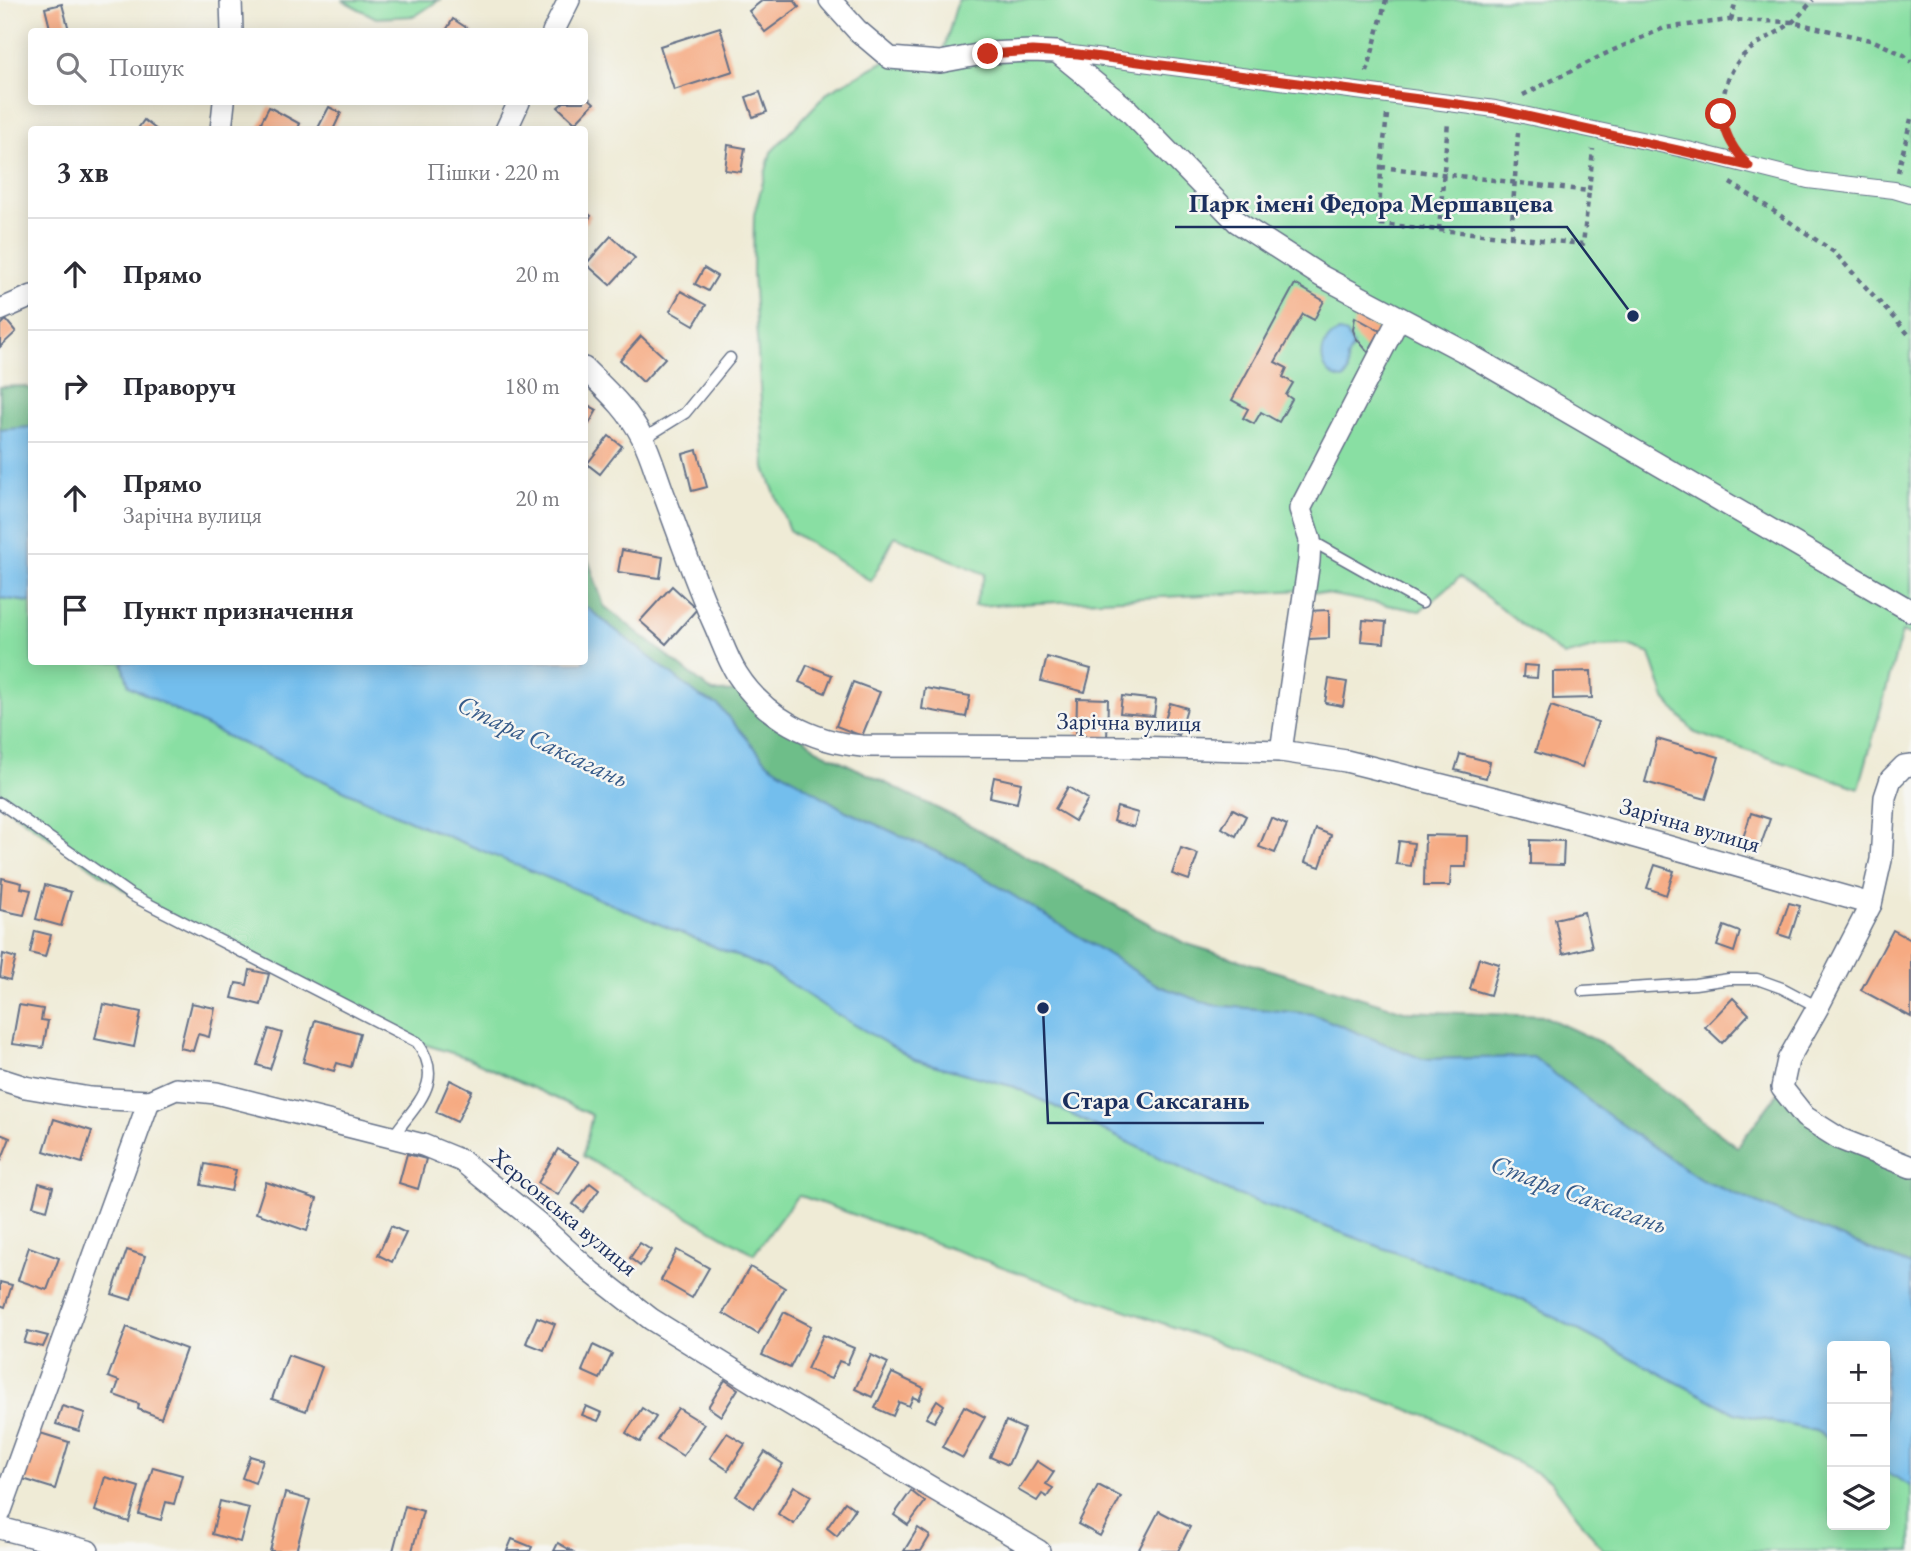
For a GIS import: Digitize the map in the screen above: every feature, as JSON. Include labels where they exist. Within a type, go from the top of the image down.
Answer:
[{"type":"street","points":[[231,0],[232,28]]},
{"type":"street","points":[[554,28],[569,0]]},
{"type":"street","points":[[830,0],[857,30],[890,58],[940,62],[988,54],[1056,52],[1362,90],[1495,109],[1808,180],[1894,190],[1911,195]]},
{"type":"street","points":[[1056,52],[1128,110],[1237,222],[1321,275],[1463,351],[1911,611]]},
{"type":"street","points":[[221,126],[224,105]]},
{"type":"street","points":[[508,126],[518,105]]},
{"type":"street","points":[[0,310],[28,298]]},
{"type":"street","points":[[1281,751],[1309,561],[1310,540],[1300,509],[1399,318]]},
{"type":"street","name":"Зарічна вулиця","points":[[588,372],[628,412],[643,439],[693,576],[736,673],[760,702],[782,720],[800,730],[843,744],[897,747],[1131,747],[1281,751],[1346,761],[1522,805],[1871,904]]},
{"type":"street","points":[[1911,765],[1904,766],[1891,779],[1885,797],[1881,860],[1871,904],[1788,1060],[1782,1088],[1805,1117],[1840,1139],[1911,1167]]},
{"type":"street","name":"Херсонська вулиця","points":[[0,1079],[62,1095],[90,1098],[149,1101],[176,1089],[216,1093],[423,1145],[462,1161],[538,1223],[591,1272],[651,1319],[1039,1551]]},
{"type":"street","points":[[0,1513],[149,1101]]},
{"type":"street","points":[[0,1528],[88,1551]]},
{"type":"lane","points":[[643,439],[685,413],[730,358]]},
{"type":"lane","points":[[1310,540],[1422,603]]},
{"type":"lane","points":[[0,803],[131,895],[417,1042],[430,1065],[429,1077],[419,1104],[392,1138]]},
{"type":"lane","points":[[1583,991],[1757,979],[1782,988],[1818,1007]]},
{"type":"path","points":[[1362,90],[1386,0]]},
{"type":"path","points":[[1731,20],[1736,0]]},
{"type":"path","points":[[1749,166],[1734,151],[1726,133],[1721,114],[1726,86],[1740,59],[1792,22],[1813,0]]},
{"type":"path","points":[[1495,109],[1664,28],[1731,20],[1792,22],[1874,41],[1904,55],[1911,62]]},
{"type":"path","points":[[1387,94],[1379,224],[1583,244],[1595,130]]},
{"type":"path","points":[[1439,230],[1450,102]]},
{"type":"path","points":[[1511,237],[1519,114]]},
{"type":"path","points":[[1387,117],[1399,118]]},
{"type":"path","points":[[1894,190],[1911,119]]},
{"type":"path","points":[[1436,123],[1460,127]]},
{"type":"path","points":[[1506,134],[1530,138]]},
{"type":"path","points":[[1581,146],[1593,148]]},
{"type":"path","points":[[1381,167],[1589,191]]},
{"type":"path","points":[[1719,177],[1834,252],[1911,337]]},
{"type":"green space","points":[[342,0],[439,0],[415,16],[376,18]]},
{"type":"green space","points":[[958,0],[1911,0],[1911,636],[1902,632],[1859,788],[1695,733],[1665,699],[1650,654],[1628,646],[1597,647],[1564,656],[1460,577],[1420,611],[1305,590],[974,606],[985,574],[895,536],[871,581],[789,530],[765,468],[753,273],[754,215],[771,152],[829,91],[890,58],[940,62]]},
{"type":"green space","points":[[0,387],[28,388],[28,427],[0,430]]},
{"type":"green space","points":[[588,560],[604,606],[713,692],[754,691],[816,749],[957,818],[1184,943],[1404,1011],[1544,1016],[1602,1043],[1737,1147],[1782,1088],[1805,1117],[1911,1167],[1911,1266],[1701,1180],[1597,1107],[1533,1057],[1422,1059],[1312,1014],[1212,1005],[1159,986],[959,862],[846,811],[768,763],[718,705],[700,697],[588,608]]},
{"type":"green space","points":[[0,598],[28,602],[28,665],[123,665],[129,686],[226,736],[413,822],[768,969],[833,1012],[915,1060],[1015,1087],[1230,1192],[1512,1295],[1735,1413],[1816,1431],[1827,1438],[1827,1530],[1890,1530],[1890,1474],[1911,1486],[1911,1551],[1604,1551],[1550,1480],[1435,1419],[798,1195],[754,1254],[583,1156],[592,1115],[468,1058],[417,1042],[131,895],[0,803]]},
{"type":"water","points":[[1339,332],[1347,334],[1353,346],[1347,358],[1348,372],[1345,379],[1329,373],[1322,359],[1326,343],[1331,336]]},
{"type":"water","points":[[28,427],[28,602],[0,598],[0,430]]},
{"type":"water","points":[[588,608],[700,697],[718,705],[768,763],[846,811],[959,862],[1159,986],[1212,1005],[1312,1014],[1422,1059],[1533,1057],[1597,1107],[1701,1180],[1911,1266],[1911,1486],[1890,1474],[1890,1341],[1827,1341],[1827,1438],[1816,1431],[1735,1413],[1512,1295],[1230,1192],[1015,1087],[915,1060],[833,1012],[768,969],[413,822],[226,736],[129,686],[123,665],[588,665]]},
{"type":"building","points":[[763,0],[794,0],[799,7],[765,32],[749,11]]},
{"type":"building","points":[[62,4],[68,28],[50,28],[45,8]]},
{"type":"building","points":[[453,19],[467,28],[447,28]]},
{"type":"building","points":[[720,27],[733,71],[674,90],[660,46]]},
{"type":"building","points":[[760,92],[767,112],[753,117],[746,97]]},
{"type":"building","points":[[588,98],[594,103],[575,123],[558,107],[588,105]]},
{"type":"building","points":[[269,107],[300,124],[299,126],[259,126]]},
{"type":"building","points":[[329,107],[341,113],[335,126],[319,126]]},
{"type":"building","points":[[144,120],[152,126],[140,126]]},
{"type":"building","points":[[728,145],[745,148],[741,172],[725,170]]},
{"type":"building","points":[[611,236],[635,258],[610,285],[588,266],[588,262]]},
{"type":"building","points":[[704,268],[717,276],[708,291],[695,284]]},
{"type":"building","points":[[1295,284],[1324,301],[1314,320],[1303,314],[1275,362],[1287,368],[1283,377],[1293,383],[1286,395],[1292,399],[1279,422],[1261,412],[1254,424],[1243,418],[1248,409],[1232,400]]},
{"type":"building","points":[[681,291],[706,305],[694,325],[670,311]]},
{"type":"building","points":[[1355,317],[1380,331],[1368,352],[1353,330]]},
{"type":"building","points":[[6,320],[16,332],[0,347],[0,326]]},
{"type":"building","points":[[641,336],[665,358],[643,382],[620,360]]},
{"type":"building","points":[[588,405],[597,410],[588,424]]},
{"type":"building","points":[[609,436],[622,446],[600,474],[588,463]]},
{"type":"building","points":[[697,450],[707,487],[692,491],[683,454]]},
{"type":"building","points":[[622,550],[663,557],[660,578],[618,572]]},
{"type":"building","points":[[672,586],[697,609],[666,644],[640,621]]},
{"type":"building","points":[[1329,610],[1329,638],[1309,639],[1307,611]]},
{"type":"building","points":[[1363,620],[1386,622],[1384,643],[1361,641]]},
{"type":"building","points":[[1047,657],[1091,669],[1085,692],[1041,681]]},
{"type":"building","points":[[807,665],[832,675],[825,693],[799,682]]},
{"type":"building","points":[[1524,665],[1538,666],[1537,678],[1523,677]]},
{"type":"building","points":[[1591,671],[1592,698],[1553,699],[1553,672]]},
{"type":"building","points":[[1329,679],[1347,682],[1343,706],[1325,703]]},
{"type":"building","points":[[853,682],[880,692],[862,736],[836,726]]},
{"type":"building","points":[[925,688],[970,696],[966,717],[922,709]]},
{"type":"building","points":[[1122,696],[1156,700],[1154,716],[1120,713]]},
{"type":"building","points":[[1077,698],[1108,699],[1107,741],[1076,740]]},
{"type":"building","points":[[1170,703],[1187,708],[1179,735],[1162,730]]},
{"type":"building","points":[[1551,706],[1598,722],[1582,767],[1535,752]]},
{"type":"building","points":[[1657,739],[1719,757],[1706,799],[1645,782]]},
{"type":"building","points":[[1460,754],[1490,762],[1486,778],[1455,770]]},
{"type":"building","points":[[994,777],[1021,783],[1017,803],[990,797]]},
{"type":"building","points":[[1068,787],[1088,799],[1075,821],[1055,809]]},
{"type":"building","points":[[1117,807],[1138,813],[1134,827],[1113,821]]},
{"type":"building","points":[[1233,809],[1246,816],[1236,836],[1222,828]]},
{"type":"building","points":[[1751,813],[1770,819],[1760,847],[1742,841]]},
{"type":"building","points":[[1271,818],[1287,825],[1275,853],[1259,847]]},
{"type":"building","points":[[1316,829],[1331,835],[1320,867],[1305,862]]},
{"type":"building","points":[[1425,835],[1467,836],[1466,867],[1451,867],[1450,886],[1424,886]]},
{"type":"building","points":[[1530,840],[1564,841],[1563,865],[1530,864]]},
{"type":"building","points":[[1399,841],[1414,843],[1411,866],[1396,864]]},
{"type":"building","points":[[1181,848],[1198,854],[1189,880],[1172,874]]},
{"type":"building","points":[[1655,865],[1674,871],[1666,895],[1647,888]]},
{"type":"building","points":[[2,878],[22,883],[21,888],[31,890],[24,915],[0,910]]},
{"type":"building","points":[[45,885],[71,892],[61,926],[36,919]]},
{"type":"building","points":[[1789,903],[1800,906],[1790,938],[1778,934]]},
{"type":"building","points":[[1584,912],[1592,947],[1563,954],[1555,919]]},
{"type":"building","points":[[1724,926],[1740,932],[1734,952],[1717,946]]},
{"type":"building","points":[[1893,930],[1911,940],[1911,1017],[1861,990]]},
{"type":"building","points":[[35,931],[51,935],[45,957],[30,953]]},
{"type":"building","points":[[3,954],[16,958],[10,980],[0,977]]},
{"type":"building","points":[[1479,958],[1499,964],[1490,995],[1470,989]]},
{"type":"building","points":[[250,970],[269,974],[261,1005],[232,998],[236,983],[247,985]]},
{"type":"building","points":[[1733,998],[1749,1014],[1722,1043],[1705,1027]]},
{"type":"building","points":[[191,1003],[215,1008],[209,1037],[198,1034],[193,1051],[180,1048]]},
{"type":"building","points":[[103,1004],[141,1012],[134,1047],[95,1039]]},
{"type":"building","points":[[19,1005],[43,1009],[41,1020],[48,1021],[43,1048],[12,1044]]},
{"type":"building","points":[[315,1020],[360,1033],[351,1067],[337,1063],[334,1071],[303,1062]]},
{"type":"building","points":[[269,1029],[282,1033],[270,1069],[257,1065]]},
{"type":"building","points":[[450,1080],[472,1091],[457,1122],[436,1112]]},
{"type":"building","points":[[54,1119],[92,1131],[82,1163],[44,1151]]},
{"type":"building","points":[[0,1134],[10,1138],[0,1163]]},
{"type":"building","points":[[558,1149],[579,1162],[558,1195],[538,1183]]},
{"type":"building","points":[[407,1154],[426,1159],[418,1189],[399,1183]]},
{"type":"building","points":[[205,1164],[236,1170],[231,1191],[201,1185]]},
{"type":"building","points":[[266,1182],[317,1199],[307,1231],[256,1213]]},
{"type":"building","points":[[39,1183],[53,1187],[47,1210],[33,1206]]},
{"type":"building","points":[[590,1183],[599,1190],[583,1212],[573,1204]]},
{"type":"building","points":[[391,1226],[406,1233],[392,1262],[378,1255]]},
{"type":"building","points":[[640,1243],[651,1250],[640,1266],[630,1258]]},
{"type":"building","points":[[29,1247],[59,1258],[47,1290],[18,1280]]},
{"type":"building","points":[[127,1250],[145,1256],[131,1300],[112,1294]]},
{"type":"building","points":[[677,1250],[709,1268],[692,1298],[661,1280]]},
{"type":"building","points":[[750,1267],[785,1288],[758,1334],[723,1313]]},
{"type":"building","points":[[0,1282],[12,1285],[5,1307],[0,1305]]},
{"type":"building","points":[[784,1312],[811,1326],[790,1368],[762,1355]]},
{"type":"building","points":[[537,1317],[555,1324],[544,1350],[526,1343]]},
{"type":"building","points":[[127,1327],[186,1349],[161,1418],[138,1409],[139,1404],[114,1395],[119,1381],[108,1377]]},
{"type":"building","points":[[28,1331],[48,1336],[43,1347],[24,1343]]},
{"type":"building","points":[[823,1335],[854,1348],[847,1364],[839,1361],[831,1379],[807,1369]]},
{"type":"building","points":[[593,1345],[612,1354],[600,1379],[582,1371]]},
{"type":"building","points":[[288,1355],[322,1367],[306,1411],[272,1399]]},
{"type":"building","points":[[871,1355],[888,1363],[872,1397],[855,1389]]},
{"type":"building","points":[[892,1373],[924,1388],[919,1400],[913,1397],[909,1406],[899,1402],[893,1416],[875,1408]]},
{"type":"building","points":[[725,1380],[738,1389],[721,1416],[708,1407]]},
{"type":"building","points":[[937,1400],[944,1405],[934,1422],[926,1418]]},
{"type":"building","points":[[62,1406],[85,1413],[79,1431],[56,1424]]},
{"type":"building","points":[[586,1406],[602,1413],[598,1421],[582,1415]]},
{"type":"building","points":[[964,1406],[985,1417],[963,1458],[942,1447]]},
{"type":"building","points":[[642,1408],[656,1417],[640,1442],[626,1433]]},
{"type":"building","points":[[678,1408],[704,1424],[683,1456],[657,1440]]},
{"type":"building","points":[[1006,1421],[1024,1429],[1008,1465],[990,1457]]},
{"type":"building","points":[[37,1432],[69,1442],[55,1489],[23,1479]]},
{"type":"building","points":[[727,1433],[745,1444],[728,1470],[710,1458]]},
{"type":"building","points":[[765,1452],[783,1464],[754,1508],[736,1496]]},
{"type":"building","points":[[250,1456],[263,1460],[255,1483],[242,1478]]},
{"type":"building","points":[[1037,1461],[1054,1472],[1046,1484],[1053,1488],[1047,1497],[1042,1494],[1037,1501],[1018,1490]]},
{"type":"building","points":[[153,1467],[182,1475],[174,1504],[166,1502],[161,1520],[139,1514]]},
{"type":"building","points":[[105,1477],[139,1487],[129,1522],[95,1511]]},
{"type":"building","points":[[1098,1485],[1121,1497],[1100,1536],[1078,1524]]},
{"type":"building","points":[[794,1486],[811,1496],[794,1524],[778,1514]]},
{"type":"building","points":[[911,1491],[925,1502],[908,1525],[894,1515]]},
{"type":"building","points":[[285,1493],[310,1500],[296,1551],[270,1551]]},
{"type":"building","points":[[220,1501],[249,1508],[240,1542],[212,1534]]},
{"type":"building","points":[[845,1502],[855,1509],[837,1536],[827,1528]]},
{"type":"building","points":[[405,1506],[423,1511],[412,1551],[393,1551]]},
{"type":"building","points":[[1159,1511],[1190,1527],[1178,1551],[1138,1551]]},
{"type":"building","points":[[918,1528],[930,1536],[921,1551],[904,1551]]},
{"type":"building","points":[[512,1539],[532,1547],[530,1551],[507,1551]]},
{"type":"building","points":[[558,1543],[572,1551],[554,1551]]},
{"type":"place","name":"Парк імені Федора Мершавцева","points":[[1633,316]]},
{"type":"place","name":"Стара Саксагань","points":[[1043,1008]]},
{"type":"route","points":[[988,54],[1032,51],[1078,54],[1495,109],[1688,150],[1749,166],[1734,151],[1721,114]]}]
